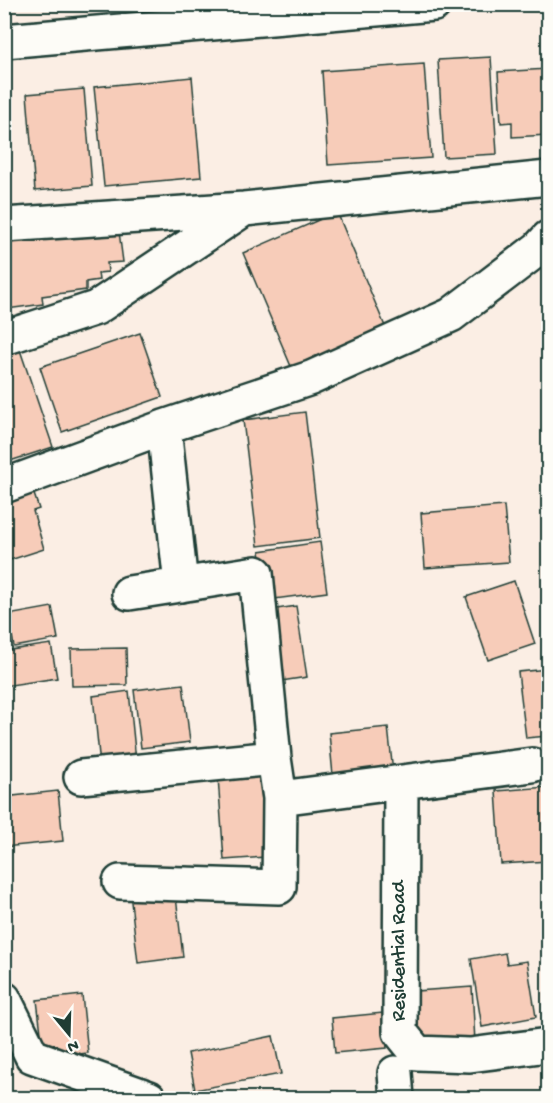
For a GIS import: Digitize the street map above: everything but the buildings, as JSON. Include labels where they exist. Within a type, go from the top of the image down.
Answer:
[{"type":"street","points":[[4,40],[434,4]]},
{"type":"street","points":[[4,225],[244,209],[549,178]]},
{"type":"street","points":[[4,338],[96,308],[244,209]]},
{"type":"street","points":[[4,486],[164,427],[311,378],[452,315],[549,238]]},
{"type":"street","points":[[164,427],[181,585]]},
{"type":"street","points":[[120,882],[279,887],[279,798],[256,573],[129,593]]},
{"type":"street","points":[[81,777],[274,758]]},
{"type":"street","points":[[279,798],[532,765]]},
{"type":"street","name":"Residential Road","points":[[401,783],[400,1032],[417,1053],[470,1055],[549,1045]]},
{"type":"street","points":[[4,999],[32,1056],[149,1098]]}]
